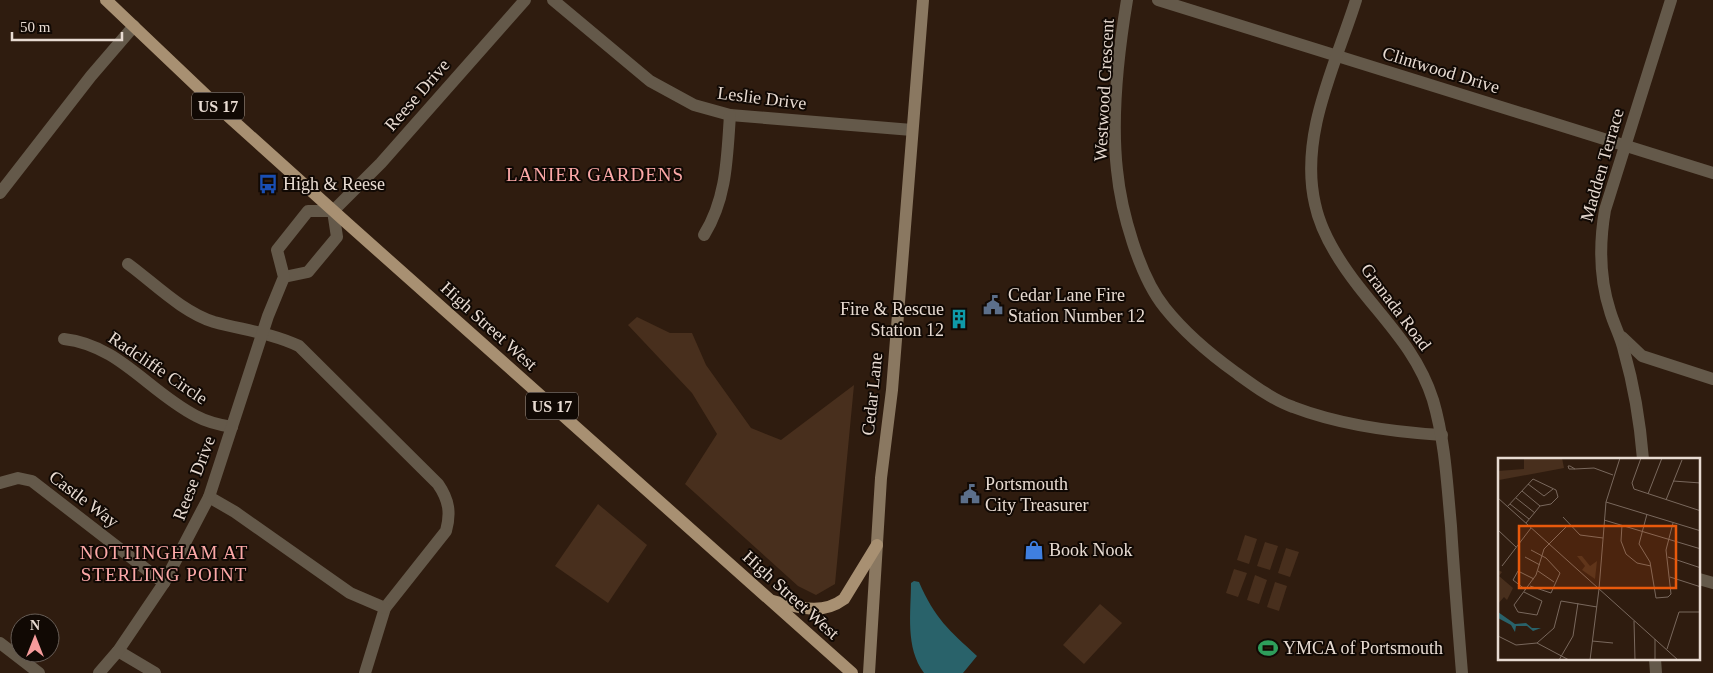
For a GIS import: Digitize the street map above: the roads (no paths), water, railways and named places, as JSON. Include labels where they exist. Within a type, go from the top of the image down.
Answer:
[{"type":"main road","name":"High Street West","points":[[106,0],[228,116],[333,211],[852,673]]},
{"type":"main road","name":"Cedar Lane","points":[[870,673],[881,478],[892,390],[923,0]]},
{"type":"main road","points":[[771,600],[811,610],[836,605],[844,599],[877,544]]},
{"type":"street","name":"Reese Drive","points":[[333,211],[381,163],[525,0]]},
{"type":"street","name":"Leslie Drive","points":[[554,0],[650,81],[694,105],[730,115],[912,130]]},
{"type":"street","name":"Westwood Crescent","points":[[1126,0],[1120,39],[1116,136],[1117,170],[1122,203],[1131,235],[1143,266],[1164,308],[1220,361],[1252,384],[1292,407],[1374,428],[1442,435]]},
{"type":"street","name":"Clintwood Drive","points":[[1158,0],[1713,174]]},
{"type":"street","name":"Granada Road","points":[[1356,0],[1318,115],[1313,142],[1312,168],[1315,206],[1327,235],[1345,268],[1392,325],[1421,370],[1432,398],[1442,435],[1462,673]]},
{"type":"street","name":"Madden Terrace","points":[[1642,458],[1634,394],[1619,334],[1607,302],[1600,260],[1605,210],[1670,0]]},
{"type":"street","points":[[0,193],[91,76],[134,26]]},
{"type":"street","points":[[704,235],[712,221],[724,186],[730,115]]},
{"type":"street","points":[[308,211],[333,211],[337,237],[308,272],[284,277],[277,250],[308,211]]},
{"type":"street","points":[[128,264],[197,314],[213,321],[286,340],[312,357],[438,484],[445,494],[449,519],[442,538],[385,608],[365,673]]},
{"type":"street","name":"Reese Drive","points":[[99,673],[118,651],[164,582],[209,497],[263,333],[284,277]]},
{"type":"street","points":[[1619,334],[1642,356],[1713,380]]},
{"type":"street","name":"Radcliffe Circle","points":[[64,339],[81,341],[106,351],[190,413],[212,423],[232,428]]},
{"type":"street","name":"Castle Way","points":[[0,483],[18,478],[32,481],[164,582]]},
{"type":"street","points":[[209,497],[350,593],[385,608]]},
{"type":"street","points":[[1700,579],[1713,583]]},
{"type":"street","points":[[0,643],[39,673]]},
{"type":"street","points":[[118,651],[155,673]]},
{"type":"street","points":[[1655,660],[1656,673]]},
{"type":"water","points":[[914,581],[919,582],[937,615],[958,639],[977,656],[963,673],[924,673],[918,663],[910,630],[911,583]]},
{"type":"place","name":"High & Reese","points":[[268,184]]},
{"type":"place","name":"Cedar Lane Fire Station Number 12","points":[[993,305]]},
{"type":"place","name":"Fire & Rescue Station 12","points":[[959,319]]},
{"type":"place","name":"Portsmouth City Treasurer","points":[[970,494]]},
{"type":"place","name":"Book Nook","points":[[1034,550]]},
{"type":"place","name":"YMCA of Portsmouth","points":[[1268,648]]},
{"type":"district","name":"LANIER GARDENS","points":[[595,174]]},
{"type":"district","name":"NOTTINGHAM AT STERLING POINT","points":[[164,563]]}]
